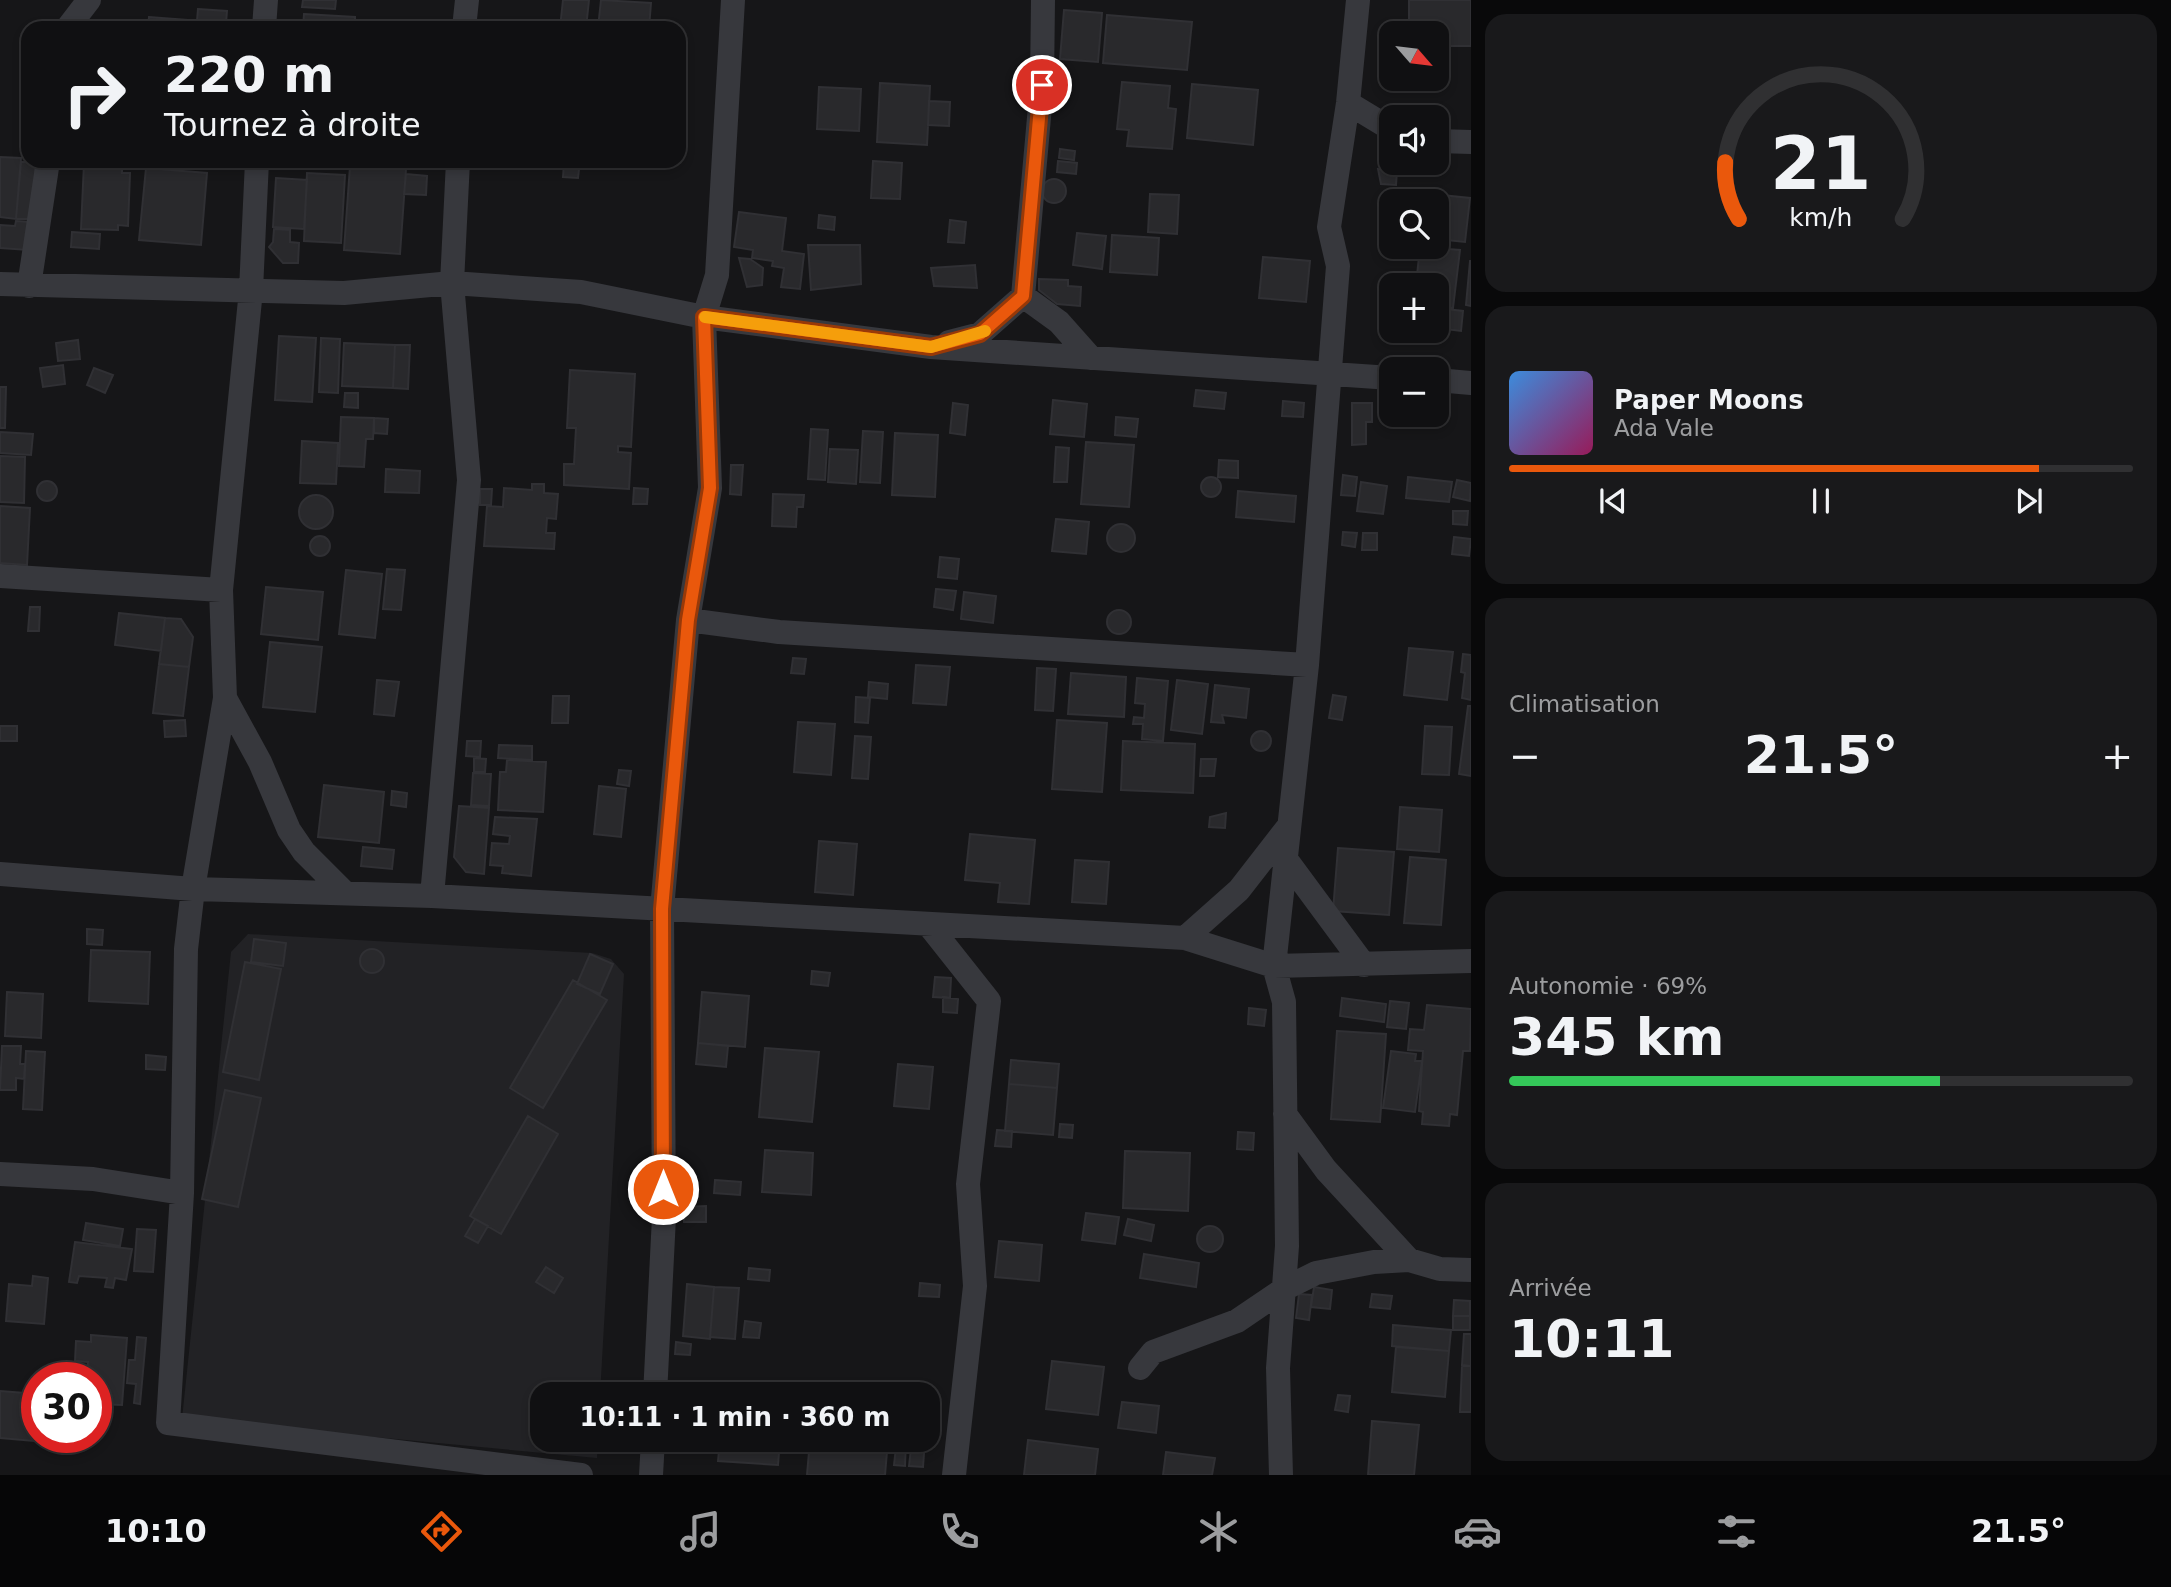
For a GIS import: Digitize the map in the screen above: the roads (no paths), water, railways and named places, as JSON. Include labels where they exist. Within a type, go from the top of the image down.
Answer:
[{"type":"street","points":[[68,0],[69,21]]},
{"type":"street","points":[[73,21],[89,0]]},
{"type":"street","points":[[264,21],[266,0]]},
{"type":"street","points":[[656,1382],[664,1217],[662,909],[688,620],[710,488],[704,317],[718,275],[733,0]]},
{"type":"street","points":[[931,347],[980,334],[1023,296],[1042,85],[1043,0]]},
{"type":"street","points":[[1282,1475],[1278,1368],[1287,1246],[1284,1002],[1274,966],[1307,665],[1338,266],[1329,227],[1348,103],[1358,0]]},
{"type":"street","points":[[1348,103],[1379,122]]},
{"type":"street","points":[[1449,141],[1471,142]]},
{"type":"street","points":[[29,286],[47,168]]},
{"type":"street","points":[[257,168],[251,290],[221,590],[225,698],[193,889],[186,949],[183,1193],[168,1423],[421,1466],[581,1475]]},
{"type":"street","points":[[432,896],[469,480],[452,283],[458,168]]},
{"type":"street","points":[[0,284],[344,293],[452,283],[581,292],[704,317],[931,347],[1379,377]]},
{"type":"street","points":[[1023,296],[1059,321],[1091,358]]},
{"type":"street","points":[[1449,381],[1471,383]]},
{"type":"street","points":[[0,576],[221,590]]},
{"type":"street","points":[[688,620],[792,633],[1307,665]]},
{"type":"street","points":[[225,698],[260,762],[289,830],[304,852],[344,892]]},
{"type":"street","points":[[1185,938],[1239,890],[1289,827]]},
{"type":"street","points":[[1285,858],[1364,965]]},
{"type":"street","points":[[0,874],[193,889],[432,896],[1185,938],[1274,966],[1471,961]]},
{"type":"street","points":[[928,924],[989,1001],[968,1184],[975,1286],[954,1475]]},
{"type":"street","points":[[1285,1114],[1326,1170],[1409,1260]]},
{"type":"street","points":[[0,1174],[93,1179],[183,1193]]},
{"type":"street","points":[[1140,1368],[1153,1352],[1237,1321],[1284,1289],[1316,1273],[1343,1266],[1409,1260],[1440,1269],[1471,1270]]},
{"type":"street","points":[[651,1475],[652,1452]]}]
